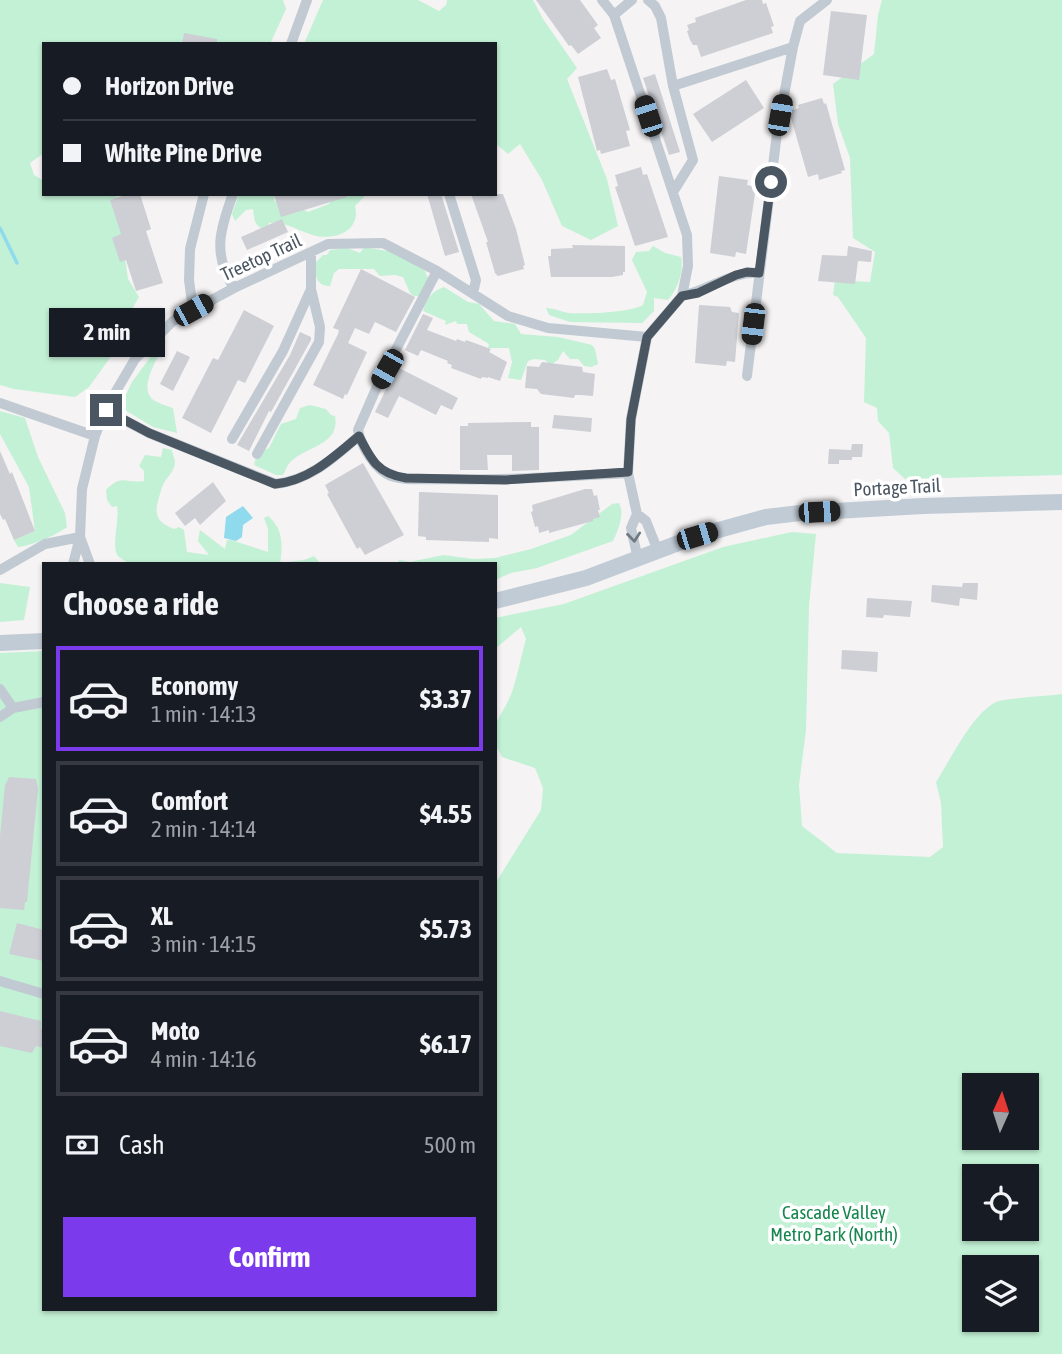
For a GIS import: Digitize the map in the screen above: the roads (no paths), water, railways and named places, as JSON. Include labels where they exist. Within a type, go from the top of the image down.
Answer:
[{"type":"main road","name":"Portage Trail","points":[[497,600],[586,578],[730,526],[766,517],[800,513],[1062,502]]},
{"type":"main road","points":[[0,643],[42,641]]},
{"type":"street","points":[[292,42],[307,0]]},
{"type":"street","points":[[602,0],[614,15],[687,235],[688,266],[682,296],[647,337],[631,419],[628,472],[637,514],[631,528],[638,559]]},
{"type":"street","points":[[614,15],[632,0]]},
{"type":"street","points":[[648,0],[655,6],[661,18],[673,86],[693,160],[673,192]]},
{"type":"street","points":[[747,376],[777,133],[793,47],[800,21],[827,0]]},
{"type":"street","points":[[673,86],[793,47]]},
{"type":"street","points":[[193,310],[189,280],[190,249],[203,196]]},
{"type":"street","points":[[232,196],[221,226],[220,253],[226,275],[234,288]]},
{"type":"street","points":[[450,196],[476,280],[473,293]]},
{"type":"street","name":"Treetop Trail","points":[[74,562],[80,537],[82,489],[95,436],[106,410],[135,359],[173,321],[234,288],[328,244],[383,243],[437,271],[508,316],[548,328],[647,337]]},
{"type":"street","points":[[257,454],[319,342],[320,327],[311,289],[311,253]]},
{"type":"street","points":[[437,271],[364,412],[358,430],[369,455],[380,468],[391,476],[406,478],[505,480],[628,472]]},
{"type":"street","points":[[682,296],[698,293],[736,275],[759,273]]},
{"type":"street","points":[[232,439],[283,351],[311,289]]},
{"type":"street","points":[[0,403],[95,436]]},
{"type":"street","points":[[106,410],[149,433],[275,484],[292,482],[326,464],[359,436]]},
{"type":"street","points":[[637,514],[646,521],[658,551]]},
{"type":"street","points":[[0,570],[45,544],[80,537]]},
{"type":"street","name":"Treetop Trail","points":[[80,537],[89,562]]},
{"type":"street","points":[[0,689],[13,708]]},
{"type":"street","points":[[0,717],[13,708],[42,702]]},
{"type":"street","points":[[0,981],[42,993]]},
{"type":"water","points":[[243,506],[253,518],[243,525],[242,537],[236,541],[224,538],[226,517]]},
{"type":"waterway","points":[[0,228],[17,263]]},
{"type":"park label","name":"Cascade Valley Metro Park (North)","points":[[834,1223]]}]
